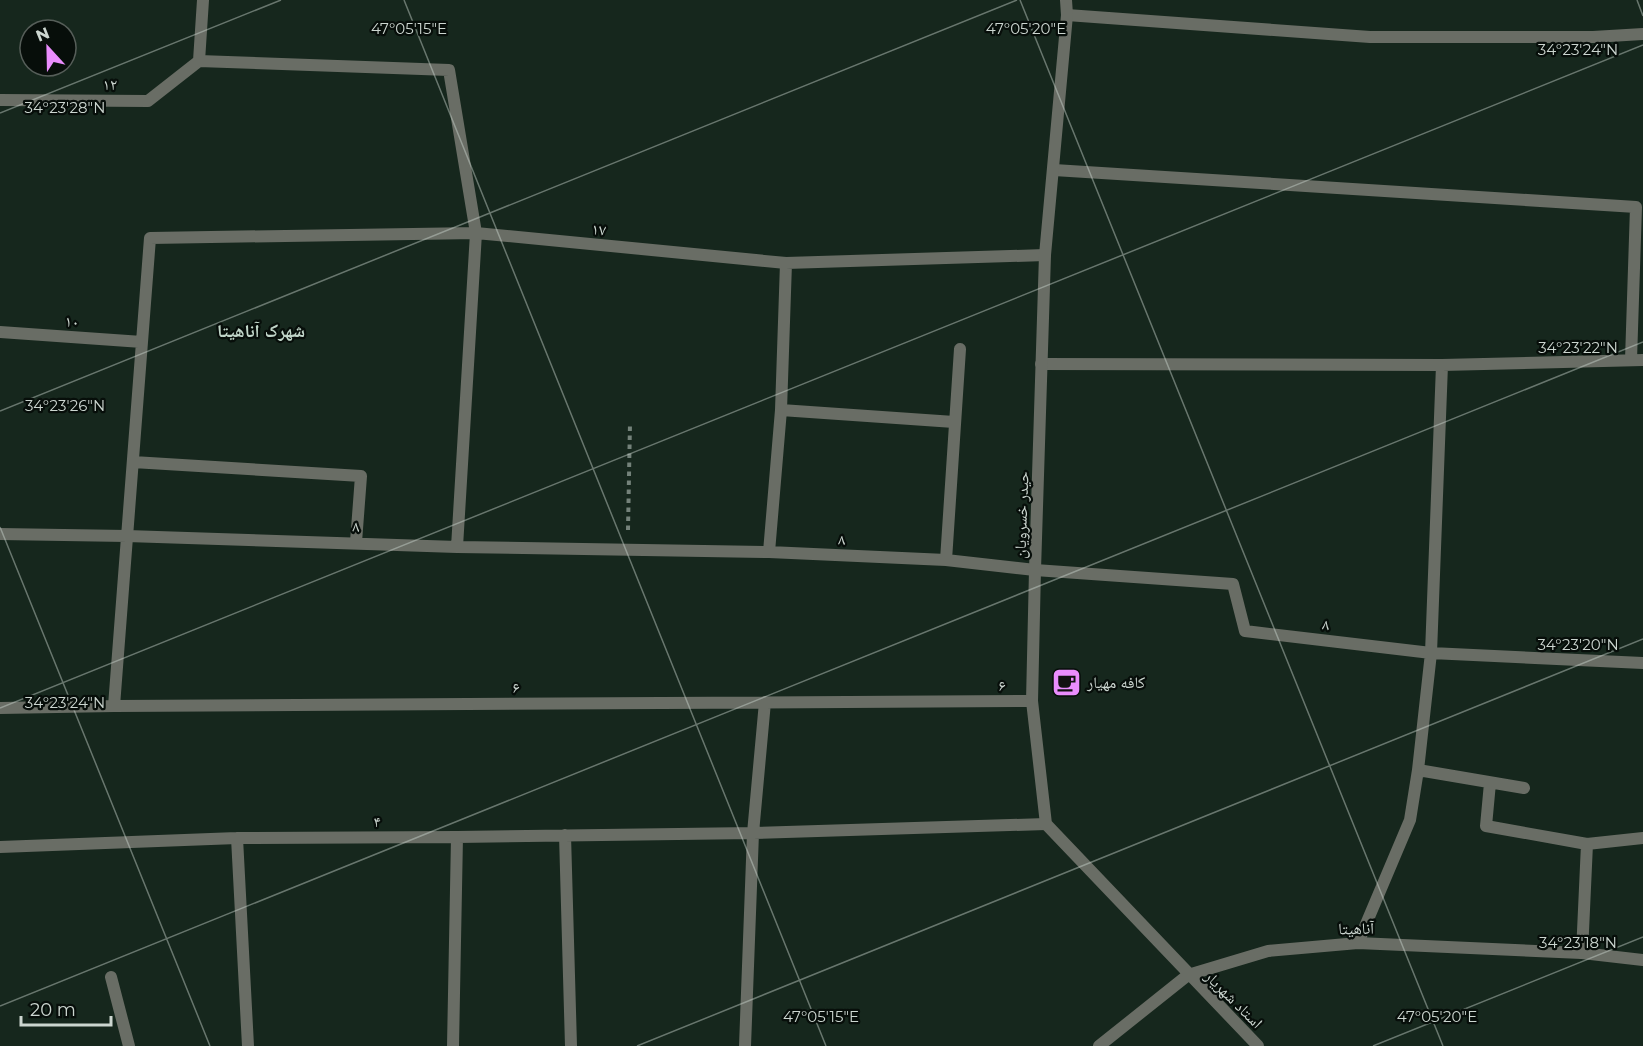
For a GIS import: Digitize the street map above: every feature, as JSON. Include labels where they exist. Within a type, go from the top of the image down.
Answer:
[{"type":"street","points":[[203,0],[199,61],[449,70],[476,233],[457,547]]},
{"type":"street","name":"حیدر خسرویان","points":[[1046,825],[1032,701],[1035,570],[1045,255],[1067,15],[1066,0]]},
{"type":"street","points":[[1067,15],[1370,37],[1593,37],[1643,34]]},
{"type":"street","name":"۱۲","points":[[0,100],[148,101],[199,61]]},
{"type":"street","points":[[1041,364],[1442,365],[1637,360],[1636,207],[1054,170]]},
{"type":"street","name":"۱۷","points":[[142,342],[150,238],[476,233],[786,263],[1045,255]]},
{"type":"street","points":[[769,552],[781,410],[786,263]]},
{"type":"street","name":"۱۰","points":[[0,332],[142,342]]},
{"type":"street","points":[[114,706],[142,342]]},
{"type":"street","points":[[946,560],[960,350]]},
{"type":"street","points":[[1358,943],[1410,820],[1418,770],[1431,653],[1442,365]]},
{"type":"street","points":[[781,410],[954,422]]},
{"type":"street","points":[[133,462],[362,476],[357,542]]},
{"type":"street","name":"۸","points":[[0,534],[357,542],[457,547],[769,552],[946,560],[1035,570],[1233,584],[1245,632],[1431,653],[1643,663]]},
{"type":"street","name":"۶","points":[[0,708],[1032,701]]},
{"type":"street","points":[[745,1046],[753,833],[765,702]]},
{"type":"street","points":[[1418,770],[1524,788]]},
{"type":"street","points":[[1491,783],[1486,826],[1587,844],[1643,838]]},
{"type":"street","points":[[1046,825],[1188,975]]},
{"type":"street","name":"۴","points":[[0,847],[237,838],[753,833],[1046,825]]},
{"type":"street","points":[[565,835],[571,1046]]},
{"type":"street","points":[[453,1046],[457,837]]},
{"type":"street","points":[[237,838],[248,1046]]},
{"type":"street","points":[[1582,954],[1587,844]]},
{"type":"street","name":"آناهیتا","points":[[1099,1046],[1188,975],[1268,951],[1358,943],[1582,954],[1643,960]]},
{"type":"street","name":"استاد شهریار","points":[[1188,975],[1258,1046]]},
{"type":"street","points":[[111,977],[129,1046]]},
{"type":"path","points":[[628,550],[630,423]]},
{"type":"place","name":"کافه مهیار","points":[[1066,682]]},
{"type":"district","name":"شهرک آناهیتا","points":[[261,331]]}]
